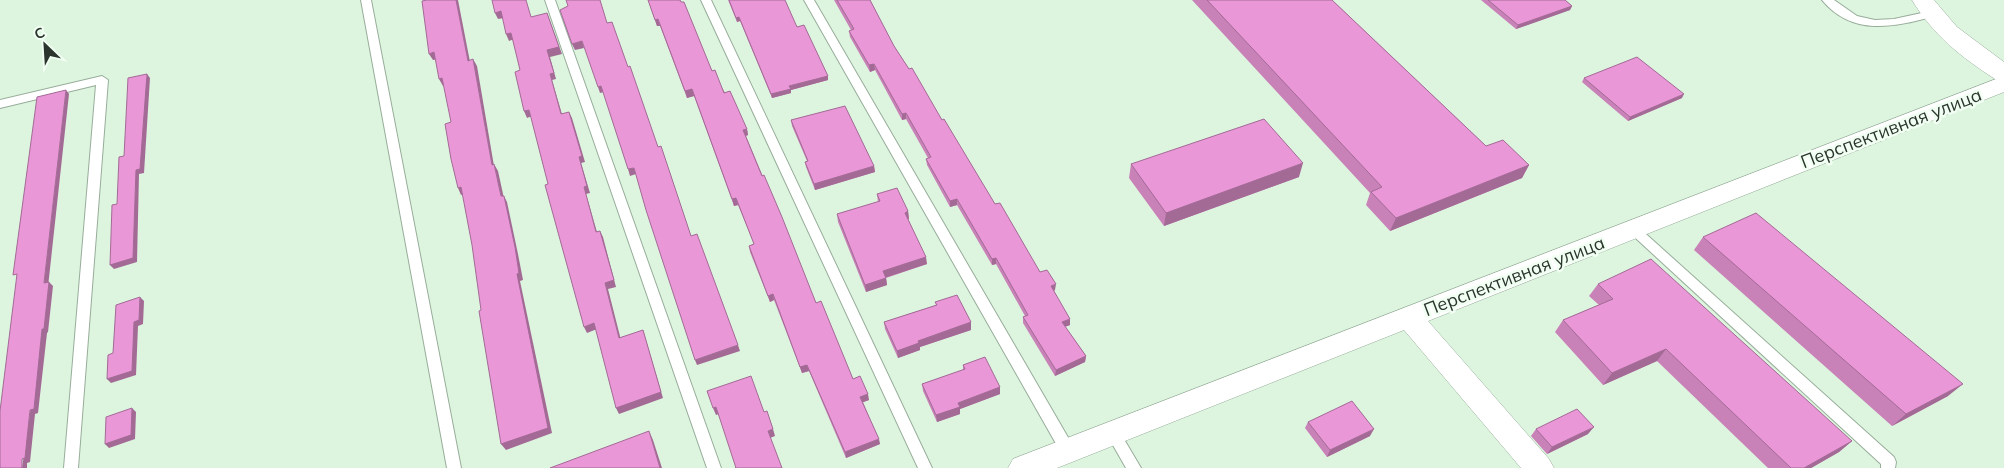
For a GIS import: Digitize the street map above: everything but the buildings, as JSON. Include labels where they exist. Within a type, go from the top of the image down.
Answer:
[{"type":"main road","points":[[1927,7],[1961,45],[2004,73]]},
{"type":"street","name":"Перспективная улица","points":[[1023,468],[2004,84]]},
{"type":"street","points":[[1409,317],[1539,468]]},
{"type":"lane","points":[[366,0],[454,468]]},
{"type":"lane","points":[[550,0],[714,468]]},
{"type":"lane","points":[[706,0],[925,468]]},
{"type":"lane","points":[[809,0],[1068,451]]},
{"type":"lane","points":[[1827,0],[1857,20],[1878,23],[1897,22],[1927,7]]},
{"type":"lane","points":[[0,104],[102,80],[71,468]]},
{"type":"lane","points":[[1632,230],[1889,462],[1888,468]]},
{"type":"lane","points":[[1113,433],[1134,468]]}]
